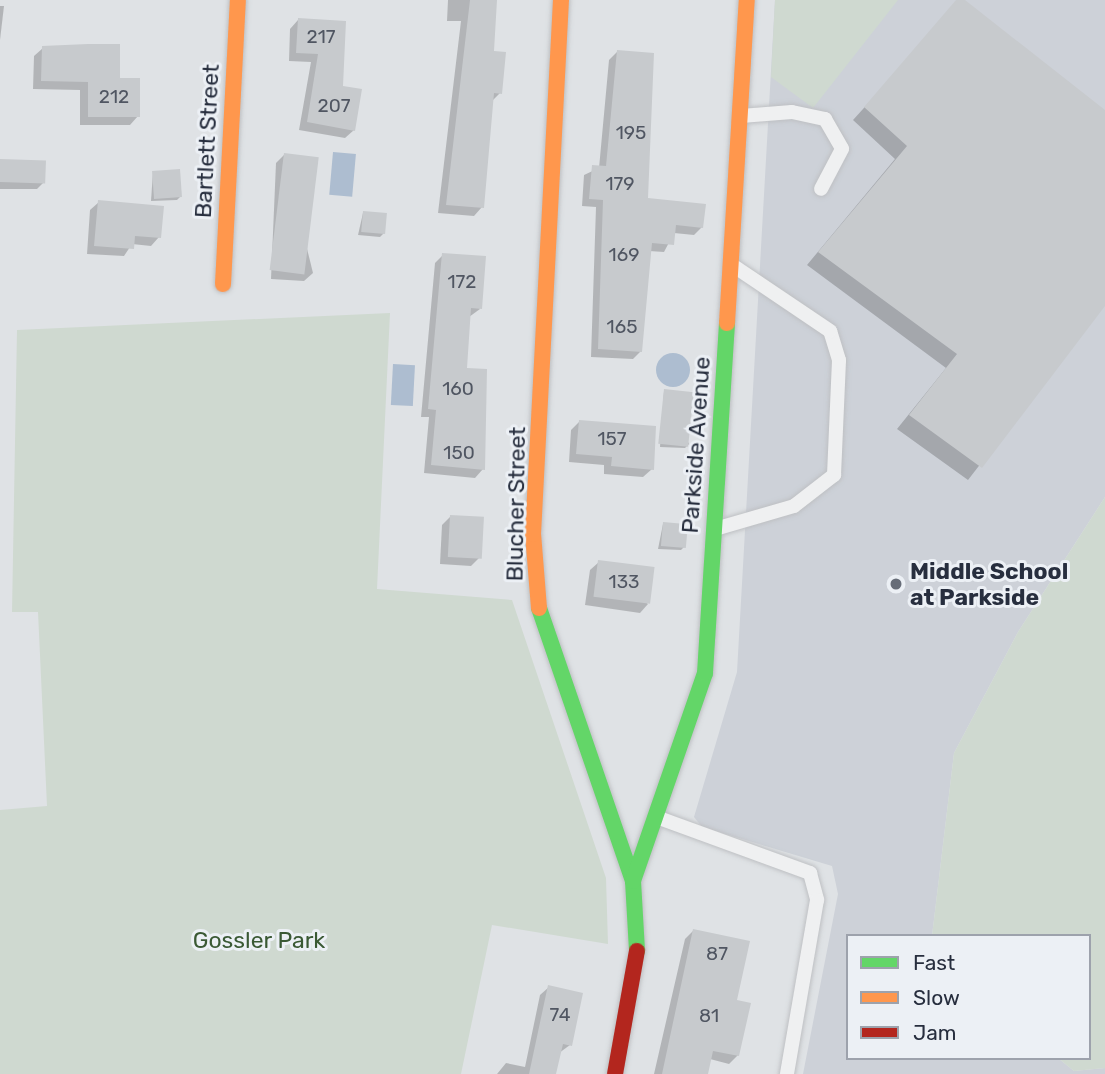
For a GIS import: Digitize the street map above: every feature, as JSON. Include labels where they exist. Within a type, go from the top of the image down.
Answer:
[{"type":"street","name":"Bartlett Street","points":[[223,284],[238,0]]},
{"type":"street","name":"Blucher Street","points":[[561,0],[533,534],[538,603],[552,659],[633,880],[637,949],[614,1074]]},
{"type":"street","name":"Parkside Avenue","points":[[633,880],[659,818],[705,673],[747,0]]},
{"type":"lane","points":[[740,116],[792,112],[825,119],[842,149],[821,189]]},
{"type":"lane","points":[[714,529],[794,506],[834,475],[839,360],[830,331],[730,264]]},
{"type":"lane","points":[[659,818],[810,873],[817,900],[787,1074]]},
{"type":"shaded area","name":"Middle School at Parkside","points":[[775,0],[1105,0],[1105,497],[1018,632],[954,753],[932,934],[846,934],[846,1060],[1060,1060],[1074,1071],[1105,1068],[1105,1074],[803,1074],[838,894],[832,866],[702,827],[694,817],[737,672]]},
{"type":"green space","points":[[775,0],[898,0],[813,108],[771,77]]},
{"type":"green space","name":"Gossler Park","points":[[390,313],[377,589],[512,600],[606,878],[608,944],[492,925],[461,1074],[0,1074],[0,810],[47,806],[38,612],[12,612],[17,330]]},
{"type":"green space","points":[[1105,497],[1105,1068],[1074,1071],[1060,1060],[1091,1060],[1091,934],[932,934],[954,753],[1018,632]]},
{"type":"water","points":[[333,152],[356,154],[352,197],[329,195]]},
{"type":"water","points":[[673,353],[685,358],[690,370],[685,382],[673,387],[661,382],[656,370],[661,358]]},
{"type":"water","points":[[393,364],[415,365],[413,406],[391,405]]},
{"type":"building","points":[[470,0],[497,0],[494,51],[506,52],[502,94],[494,93],[484,208],[446,205]]},
{"type":"building","points":[[956,0],[965,0],[1105,110],[1105,306],[982,468],[909,415],[957,354],[818,252],[907,146],[864,107]]},
{"type":"building","points":[[298,18],[346,21],[343,86],[362,89],[355,131],[307,122],[318,54],[296,53]]},
{"type":"building","points":[[120,44],[120,78],[140,78],[140,117],[88,117],[88,82],[41,81],[42,46]]},
{"type":"building","points":[[617,50],[654,53],[648,198],[706,204],[703,228],[676,225],[674,245],[652,243],[642,352],[598,349],[603,200],[589,199],[592,165],[606,166]]},
{"type":"building","points":[[284,153],[319,157],[304,274],[270,270]]},
{"type":"building","points":[[0,159],[46,161],[45,184],[0,182]]},
{"type":"building","points":[[180,169],[182,197],[154,199],[152,171]]},
{"type":"building","points":[[98,200],[164,206],[161,238],[135,236],[134,249],[94,246]]},
{"type":"building","points":[[363,211],[387,213],[385,234],[361,232]]},
{"type":"building","points":[[442,253],[486,256],[482,309],[471,308],[467,368],[487,369],[485,470],[431,465],[436,410],[428,409]]},
{"type":"building","points":[[664,389],[694,392],[688,447],[658,444]]},
{"type":"building","points":[[579,420],[656,426],[654,470],[611,466],[612,457],[576,454]]},
{"type":"building","points":[[450,515],[484,517],[482,559],[448,557]]},
{"type":"building","points":[[663,522],[688,524],[686,548],[661,546]]},
{"type":"building","points":[[598,560],[655,567],[650,604],[593,597]]},
{"type":"building","points":[[693,929],[750,941],[737,1000],[751,1003],[739,1056],[713,1051],[708,1074],[662,1074]]},
{"type":"building","points":[[548,985],[583,993],[572,1046],[563,1044],[556,1074],[529,1074]]},
{"type":"traffic: fast","points":[[633,881],[705,673],[727,323]]},
{"type":"traffic: fast","points":[[539,608],[633,881],[637,951]]},
{"type":"traffic: slow","points":[[223,284],[238,0]]},
{"type":"traffic: slow","points":[[539,608],[533,534],[561,0]]},
{"type":"traffic: slow","points":[[727,323],[747,0]]},
{"type":"traffic: jam","points":[[615,1074],[637,951]]},
{"type":"place","name":"Middle School at Parkside","points":[[896,584]]}]
